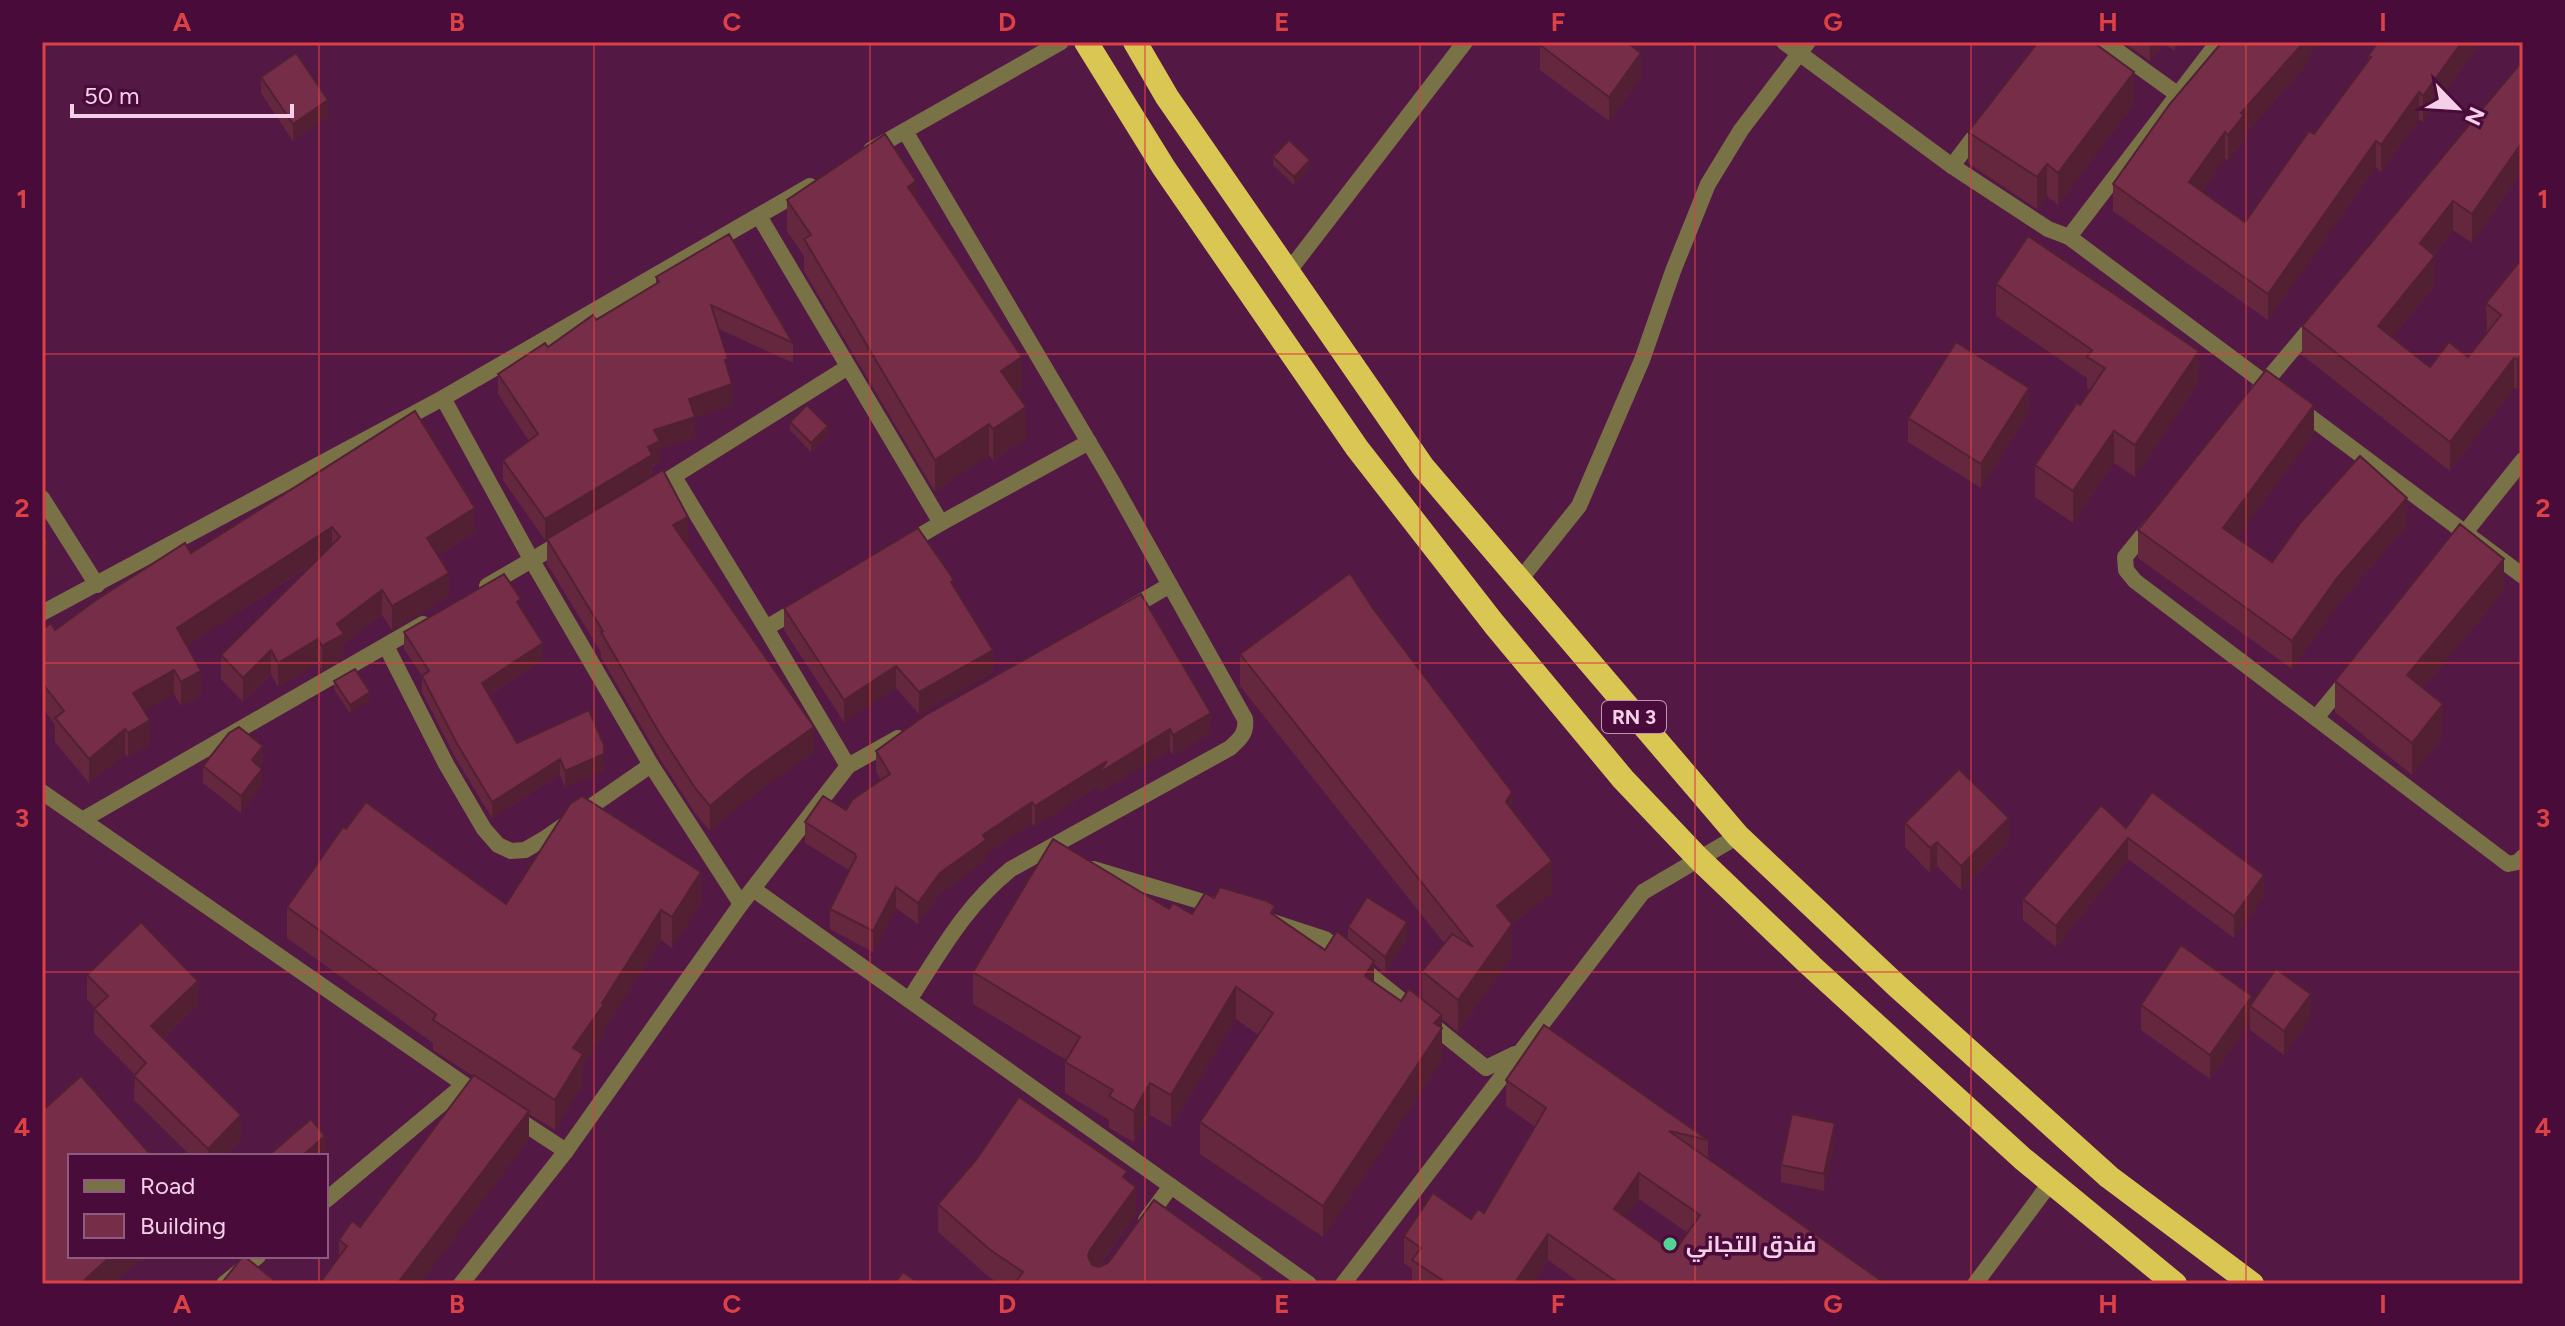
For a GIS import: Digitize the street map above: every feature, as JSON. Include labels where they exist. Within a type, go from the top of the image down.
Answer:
[{"type":"highway","name":"RN 3","points":[[1086,42],[1164,168],[1357,448],[1494,624],[1623,779],[1698,858],[1811,966],[2051,1182],[2175,1284]]},
{"type":"highway","name":"RN 3","points":[[1135,42],[1167,97],[1423,467],[1738,836],[1897,986],[2109,1177],[2252,1284]]},
{"type":"street","points":[[852,162],[1061,42]]},
{"type":"street","points":[[1288,272],[1465,42]]},
{"type":"street","points":[[1784,42],[1803,48],[1952,166],[2048,229],[2069,237],[2523,576]]},
{"type":"street","points":[[2105,42],[2177,94]]},
{"type":"street","points":[[2069,237],[2218,42]]},
{"type":"street","points":[[1519,581],[1579,506],[1642,360],[1708,184],[1741,130],[1803,48]]},
{"type":"street","points":[[1952,166],[1990,116]]},
{"type":"street","points":[[905,131],[1089,442],[1245,719],[1246,727],[1243,735],[1230,748],[1011,869],[984,890],[965,913],[909,1000]]},
{"type":"street","points":[[42,613],[443,398],[825,177]]},
{"type":"street","points":[[759,216],[941,523]]},
{"type":"street","points":[[2244,408],[2324,312]]},
{"type":"street","points":[[639,497],[848,367]]},
{"type":"street","points":[[443,398],[531,559],[651,765],[741,904]]},
{"type":"street","points":[[887,555],[1089,442]]},
{"type":"street","points":[[2445,557],[2523,460]]},
{"type":"street","points":[[674,477],[848,766]]},
{"type":"street","points":[[42,498],[97,585]]},
{"type":"street","points":[[2165,507],[2125,557],[2126,570],[2135,581],[2508,864],[2518,862],[2523,857]]},
{"type":"street","points":[[478,591],[579,532]]},
{"type":"street","points":[[1115,617],[1170,585]]},
{"type":"street","points":[[766,628],[820,596]]},
{"type":"street","points":[[84,819],[439,615]]},
{"type":"street","points":[[386,646],[446,764],[484,829],[498,845],[511,851],[525,850],[544,839],[651,765]]},
{"type":"street","points":[[2316,718],[2356,669]]},
{"type":"street","points":[[461,1284],[566,1151],[741,904],[848,766],[913,730]]},
{"type":"street","points":[[42,792],[464,1085],[566,1151]]},
{"type":"street","points":[[1343,1284],[1643,892],[1738,836]]},
{"type":"street","points":[[1040,853],[1233,911]]},
{"type":"street","points":[[753,889],[1309,1284]]},
{"type":"street","points":[[1263,919],[1325,939],[1486,1068],[1520,1052]]},
{"type":"street","points":[[328,1198],[464,1085]]},
{"type":"street","points":[[1975,1284],[2051,1182]]},
{"type":"street","points":[[1135,1235],[1171,1186]]},
{"type":"street","points":[[224,1284],[256,1258]]},
{"type":"building","points":[[1543,42],[1626,42],[1641,53],[1609,97],[1540,45]]},
{"type":"building","points":[[2038,42],[2093,42],[2134,72],[2058,173],[2047,164],[2037,177],[1968,132]]},
{"type":"building","points":[[2222,42],[2304,42],[2241,113],[2244,115],[2228,135],[2225,132],[2189,182],[2245,222],[2309,131],[2314,134],[2371,57],[2368,56],[2378,42],[2462,42],[2423,96],[2419,92],[2381,145],[2376,141],[2268,294],[2113,184],[2169,105]]},
{"type":"building","points":[[296,53],[328,100],[293,124],[261,77]]},
{"type":"building","points":[[2523,60],[2523,141],[2472,214],[2453,201],[2420,243],[2435,256],[2378,326],[2430,367],[2449,342],[2468,357],[2501,315],[2486,303],[2523,261],[2523,352],[2517,360],[2514,358],[2450,442],[2302,326]]},
{"type":"building","points":[[885,134],[916,181],[908,187],[1022,357],[1001,371],[1026,407],[993,429],[989,424],[935,460],[804,239],[811,235],[787,200]]},
{"type":"building","points":[[1289,140],[1310,160],[1294,177],[1273,157]]},
{"type":"building","points":[[729,234],[793,343],[711,305],[728,359],[725,360],[732,384],[689,399],[695,417],[654,430],[660,441],[648,447],[652,455],[545,519],[503,460],[538,434],[498,374],[545,343],[548,347],[593,315],[596,320],[659,282],[656,277]]},
{"type":"building","points":[[2028,236],[2199,351],[2135,445],[2114,431],[2073,491],[2035,465],[2105,368],[2087,357],[2092,350],[1996,284]]},
{"type":"building","points":[[1956,342],[2029,388],[1981,464],[1908,418]]},
{"type":"building","points":[[2266,370],[2314,405],[2223,528],[2272,562],[2301,522],[2360,456],[2407,498],[2337,578],[2292,641],[2138,530]]},
{"type":"building","points":[[807,405],[828,426],[811,443],[790,422]]},
{"type":"building","points":[[415,411],[475,508],[427,538],[449,573],[392,606],[382,590],[337,624],[344,634],[322,646],[318,639],[278,663],[271,650],[243,678],[221,655],[340,537],[332,527],[177,628],[201,671],[181,682],[174,670],[133,693],[150,720],[128,733],[125,729],[89,759],[55,718],[64,711],[42,683],[42,630],[51,623],[55,630],[185,543],[191,553]]},
{"type":"building","points":[[663,470],[688,517],[673,525],[814,727],[748,774],[710,806],[660,734],[547,539]]},
{"type":"building","points":[[2460,524],[2504,559],[2407,675],[2443,704],[2412,743],[2335,681]]},
{"type":"building","points":[[918,528],[954,580],[951,582],[993,650],[919,692],[896,666],[844,700],[784,608]]},
{"type":"building","points":[[42,532],[48,544],[42,547]]},
{"type":"building","points":[[1350,573],[1372,607],[1512,792],[1506,802],[1552,861],[1497,906],[1512,924],[1458,1000],[1422,971],[1452,934],[1473,947],[1240,654]]},
{"type":"building","points":[[504,574],[521,599],[517,602],[543,643],[482,683],[517,743],[589,710],[604,745],[604,754],[565,771],[560,759],[492,802],[456,742],[422,676],[429,671],[404,632]]},
{"type":"building","points":[[1141,594],[1211,713],[1173,735],[1170,729],[1099,773],[1107,761],[1035,806],[1032,802],[983,835],[986,840],[940,873],[918,903],[896,887],[873,931],[830,909],[856,857],[805,822],[823,796],[846,810],[853,799],[890,774],[876,751],[924,716]]},
{"type":"building","points":[[355,669],[370,692],[350,705],[334,681]]},
{"type":"building","points":[[239,727],[263,746],[252,760],[262,769],[241,796],[203,766],[229,733]]},
{"type":"building","points":[[1959,769],[2009,818],[1961,866],[1937,842],[1930,848],[1905,823]]},
{"type":"building","points":[[2152,792],[2264,875],[2234,916],[2128,838],[2056,926],[2023,899],[2101,805],[2126,828]]},
{"type":"building","points":[[582,796],[701,872],[672,917],[661,910],[604,1004],[573,1048],[583,1054],[555,1100],[433,1020],[436,1014],[287,907],[343,827],[346,829],[366,802],[506,904],[570,804]]},
{"type":"building","points":[[1053,839],[1169,909],[1173,903],[1192,914],[1205,893],[1214,898],[1220,887],[1267,901],[1275,906],[1271,913],[1325,950],[1337,931],[1374,961],[1365,976],[1401,1001],[1409,989],[1442,1015],[1434,1023],[1442,1028],[1323,1206],[1200,1122],[1273,1013],[1236,987],[1171,1095],[1150,1083],[1134,1111],[1109,1096],[1113,1090],[1065,1062],[1080,1037],[973,972]]},
{"type":"building","points":[[1367,897],[1407,922],[1385,957],[1348,927]]},
{"type":"building","points":[[141,922],[198,981],[151,1026],[241,1115],[208,1149],[134,1076],[146,1063],[94,1009],[108,996],[87,975]]},
{"type":"building","points":[[2181,945],[2252,996],[2210,1055],[2141,1005]]},
{"type":"building","points":[[2276,969],[2311,994],[2284,1031],[2250,1006]]},
{"type":"building","points":[[1544,1025],[1708,1140],[1669,1131],[1886,1284],[1780,1284],[1776,1281],[1774,1284],[1620,1284],[1548,1234],[1514,1284],[1448,1284],[1412,1260],[1421,1248],[1404,1236],[1433,1193],[1471,1219],[1478,1209],[1484,1213],[1546,1108],[1506,1080]],"holes":[[[1639,1173],[1700,1215],[1674,1252],[1614,1209]]]},
{"type":"building","points":[[474,1075],[529,1111],[397,1284],[319,1284],[347,1246],[339,1240],[352,1221],[360,1227]]},
{"type":"building","points":[[81,1076],[150,1154],[68,1154],[68,1258],[109,1258],[80,1284],[42,1284],[42,1111]]},
{"type":"building","points":[[1019,1097],[1127,1171],[1123,1177],[1136,1187],[1090,1250],[1088,1256],[1092,1265],[1099,1267],[1108,1263],[1154,1200],[1263,1278],[1259,1284],[1015,1283],[1023,1272],[989,1249],[938,1204],[976,1160]]},
{"type":"building","points":[[1792,1114],[1835,1123],[1824,1174],[1781,1165]]},
{"type":"building","points":[[311,1119],[325,1136],[304,1154],[270,1154]]},
{"type":"building","points":[[241,1258],[246,1258],[279,1284],[221,1284]]},
{"type":"building","points":[[903,1272],[920,1284],[894,1284]]},
{"type":"place","name":"فندق التجاني","points":[[1670,1244]]}]
